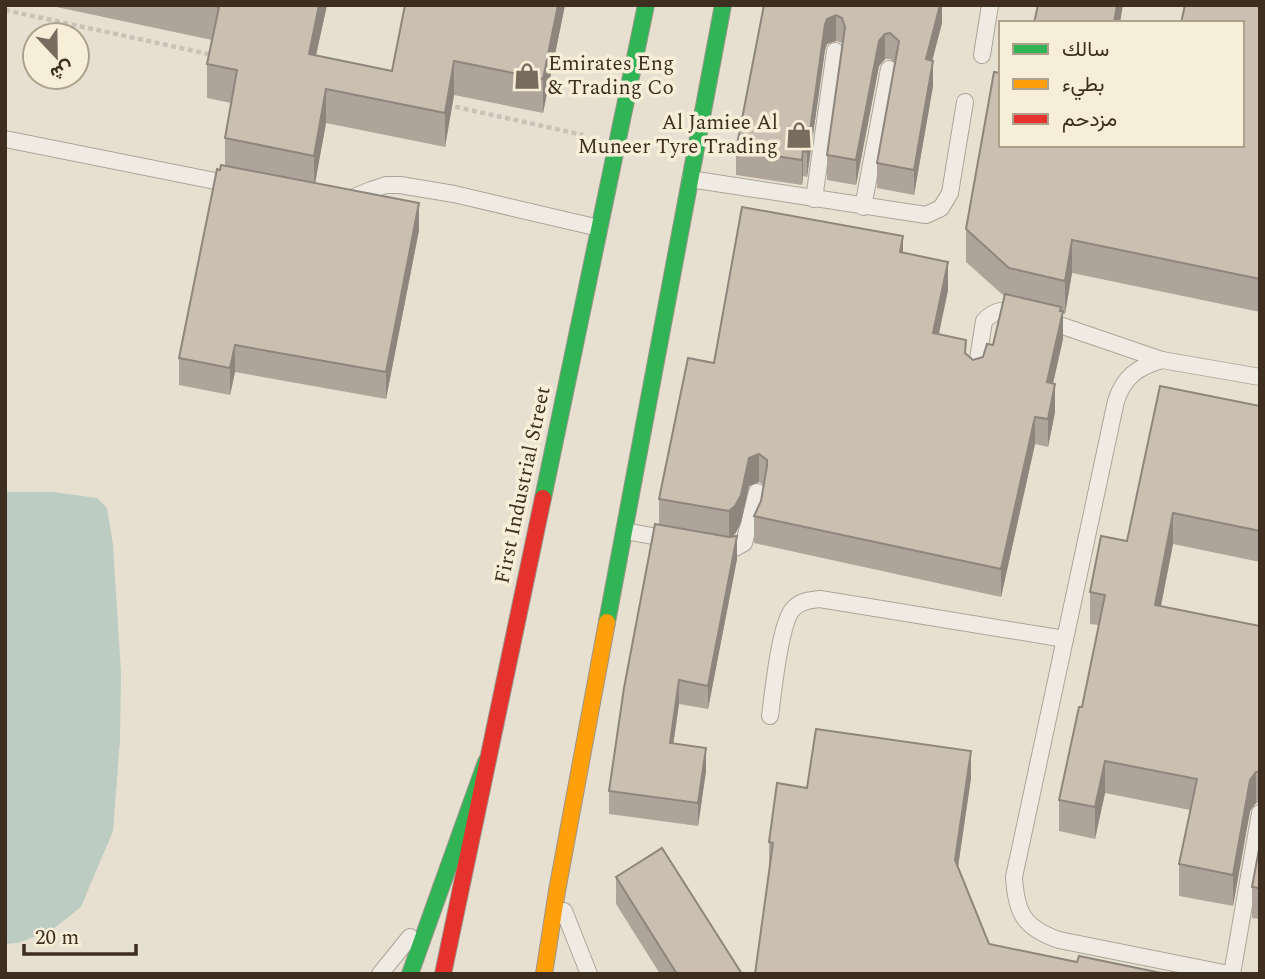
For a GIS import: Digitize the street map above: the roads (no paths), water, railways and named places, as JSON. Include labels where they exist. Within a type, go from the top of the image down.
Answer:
[{"type":"main road","name":"First Industrial Street","points":[[443,974],[646,5]]},
{"type":"main road","points":[[544,974],[557,891],[723,5]]},
{"type":"main road","points":[[410,974],[486,762]]},
{"type":"lane","points":[[982,55],[990,5]]},
{"type":"lane","points":[[814,199],[835,51]]},
{"type":"lane","points":[[863,207],[889,69]]},
{"type":"lane","points":[[690,179],[917,216],[926,215],[941,208],[950,193],[965,102]]},
{"type":"lane","points":[[5,139],[257,189]]},
{"type":"lane","points":[[332,202],[358,197],[370,190],[386,186],[400,185],[454,194],[599,228]]},
{"type":"lane","points":[[975,379],[984,321],[989,315],[1004,309],[1055,322],[1162,360],[1260,377]]},
{"type":"lane","points":[[1162,360],[1132,373],[1121,385],[1116,401],[1014,877],[1016,898],[1024,917],[1038,933],[1059,940],[1230,974],[1260,813]]},
{"type":"lane","points":[[625,531],[732,550],[744,543],[757,492]]},
{"type":"lane","points":[[770,716],[785,623],[794,608],[810,600],[820,599],[1065,639]]},
{"type":"lane","points":[[557,891],[569,928],[589,974]]},
{"type":"lane","points":[[380,974],[431,911]]},
{"type":"place","name":"Emirates Eng & Trading Co","points":[[527,76]]},
{"type":"place","name":"Al Jamiee Al Muneer Tyre Trading","points":[[799,135]]}]
